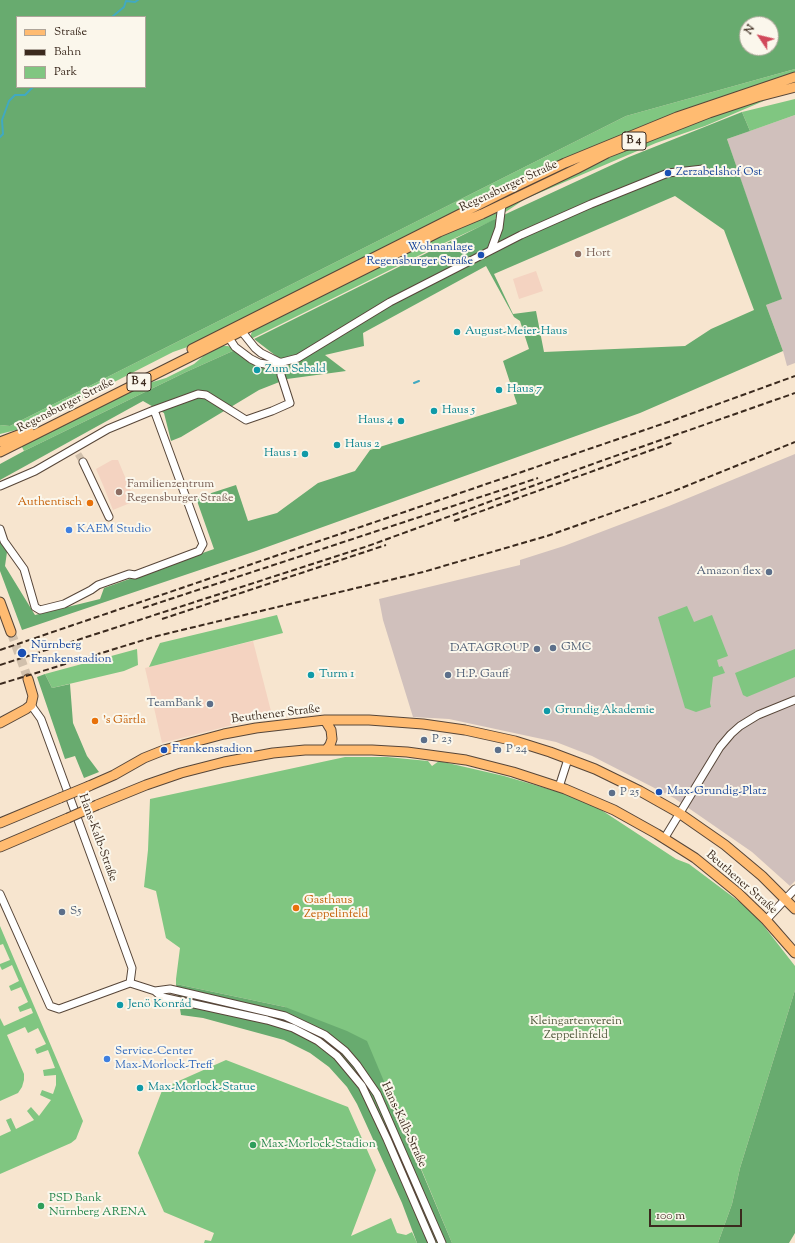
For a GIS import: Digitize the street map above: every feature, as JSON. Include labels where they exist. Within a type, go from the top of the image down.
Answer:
[{"type":"main road","name":"Regensburger Straße","points":[[239,329],[465,211],[578,158],[657,125],[730,98],[795,77]]},
{"type":"main road","name":"Regensburger Straße","points":[[0,442],[24,434],[439,232],[502,204],[636,140],[741,102],[795,87]]},
{"type":"main road","points":[[502,204],[506,191]]},
{"type":"main road","name":"Regensburger Straße","points":[[0,452],[228,334]]},
{"type":"main road","points":[[0,602],[11,632]]},
{"type":"main road","points":[[0,723],[31,705],[33,696],[28,679]]},
{"type":"main road","points":[[325,720],[331,730],[332,739],[326,750]]},
{"type":"main road","name":"Beuthener Straße","points":[[0,823],[114,775],[154,754],[190,742],[250,729],[325,720],[394,721],[450,727],[515,741],[568,758],[626,783],[679,813],[739,856],[795,909]]},
{"type":"main road","name":"Beuthener Straße","points":[[0,847],[161,779],[202,767],[273,753],[326,750],[378,750],[442,756],[497,767],[559,787],[614,810],[695,858],[716,874],[766,920],[795,953]]},
{"type":"street","points":[[228,334],[235,347],[251,359],[260,363],[271,365],[298,358],[390,302],[521,235],[591,204],[668,173],[703,169]]},
{"type":"street","points":[[491,250],[499,228],[502,204]]},
{"type":"street","points":[[239,329],[252,345],[261,353],[281,363]]},
{"type":"street","points":[[0,486],[77,451],[108,429],[198,394],[206,395],[246,420],[272,411],[290,403],[281,375],[281,363]]},
{"type":"street","points":[[0,529],[4,541],[24,569],[35,607],[40,610],[64,604],[98,585],[129,574],[135,575],[199,551],[203,544],[154,410]]},
{"type":"street","points":[[83,462],[109,517]]},
{"type":"street","points":[[664,839],[720,747],[731,734],[740,726],[758,715],[795,700]]},
{"type":"street","name":"Hans-Kalb-Straße","points":[[31,705],[41,719],[132,968],[130,983],[155,991],[162,997],[266,1020],[293,1028],[318,1041],[337,1056],[362,1086],[432,1243]]},
{"type":"street","points":[[559,787],[568,758]]},
{"type":"street","points":[[766,920],[795,889]]},
{"type":"street","points":[[0,894],[50,1006],[59,1009],[130,983]]},
{"type":"street","name":"Hans-Kalb-Straße","points":[[155,991],[170,989],[285,1016],[325,1035],[345,1051],[357,1065],[377,1094],[442,1243]]},
{"type":"street","points":[[266,1020],[268,1011]]},
{"type":"street","points":[[418,1210],[426,1206]]},
{"type":"shaded area","points":[[795,115],[795,363],[787,366],[766,305],[781,299],[727,139]]},
{"type":"shaded area","points":[[536,271],[543,291],[519,299],[513,279]]},
{"type":"shaded area","points":[[795,454],[795,881],[790,886],[752,852],[674,798],[592,756],[556,742],[449,719],[413,717],[383,620],[379,599],[520,565],[520,560],[564,546],[669,506]]},
{"type":"shaded area","name":"Familienzentrum Regensburger Straße","points":[[112,460],[118,460],[135,501],[113,510],[96,469]]},
{"type":"shaded area","points":[[253,641],[272,715],[162,743],[145,668]]},
{"type":"green space","points":[[0,0],[795,0],[795,69],[626,116],[10,426],[0,425]]},
{"type":"green space","points":[[795,69],[795,75],[677,115],[196,344],[173,352],[24,428],[0,434],[0,425],[10,426],[626,116]]},
{"type":"green space","points":[[795,99],[795,115],[750,131],[742,112]]},
{"type":"green space","points":[[766,100],[705,126],[656,143],[525,199],[492,221],[440,245],[251,339],[253,330],[455,228],[584,170],[635,145],[749,104]]},
{"type":"green space","points":[[742,112],[750,131],[727,139],[782,299],[766,305],[783,351],[640,413],[256,551],[22,630],[0,571],[0,540],[7,552],[5,566],[35,615],[100,599],[104,588],[214,549],[196,498],[236,485],[248,521],[277,513],[318,483],[355,471],[370,450],[517,404],[503,361],[529,349],[520,321],[514,317],[486,266],[363,333],[364,346],[325,355],[346,371],[287,379],[259,390],[181,437],[171,441],[164,413],[143,401],[0,480],[0,464],[186,372],[235,350],[253,363],[274,370],[289,366],[254,339],[495,219],[629,157]],"holes":[[[675,196],[724,230],[754,310],[711,329],[685,346],[544,352],[536,311],[513,314],[494,274]]]},
{"type":"green space","points":[[222,346],[228,346],[235,350],[186,372],[24,451],[21,445],[146,384],[166,378],[194,364],[207,353]]},
{"type":"green space","points":[[687,606],[694,622],[712,615],[728,656],[717,660],[719,667],[722,666],[725,673],[713,677],[710,703],[711,707],[696,712],[685,708],[658,617]]},
{"type":"green space","points":[[277,615],[283,633],[149,667],[160,643]]},
{"type":"green space","points":[[137,649],[138,665],[124,671],[52,688],[45,674]]},
{"type":"green space","points":[[795,649],[795,677],[747,697],[743,695],[735,673]]},
{"type":"green space","points":[[45,674],[52,688],[70,684],[73,723],[87,756],[99,772],[84,778],[75,756],[65,759],[37,677]]},
{"type":"green space","name":"Kleingartenverein Zeppelinfeld","points":[[345,757],[387,757],[428,761],[432,766],[439,761],[504,776],[586,800],[676,859],[689,864],[753,912],[795,966],[795,990],[740,1168],[732,1204],[718,1243],[452,1243],[420,1166],[285,1007],[176,984],[180,948],[166,938],[156,891],[144,887],[148,850],[150,799]]},
{"type":"green space","points":[[0,926],[83,1121],[76,1139],[71,1143],[0,1174],[0,1136],[11,1131],[6,1120],[11,1118],[16,1129],[34,1120],[27,1111],[31,1107],[39,1116],[51,1100],[40,1095],[42,1090],[53,1094],[56,1085],[56,1075],[44,1076],[43,1070],[55,1068],[48,1050],[37,1054],[35,1049],[46,1044],[38,1028],[28,1033],[25,1027],[7,1035],[24,1074],[24,1080],[18,1093],[0,1101],[0,1018],[4,1026],[33,1013],[31,1008],[20,1012],[18,1007],[28,1002],[21,987],[11,991],[9,986],[19,981],[12,965],[2,970],[0,966],[0,964],[10,960],[3,944],[0,945]]},
{"type":"green space","points":[[176,984],[285,1007],[347,1031],[367,1041],[452,1243],[417,1243],[402,1203],[357,1104],[347,1087],[329,1067],[310,1053],[284,1040],[203,1018],[181,1015]]},
{"type":"green space","points":[[795,990],[795,1233],[789,1243],[718,1243],[732,1204],[740,1168]]},
{"type":"green space","name":"Max-Morlock-Stadion","points":[[226,1060],[348,1107],[376,1170],[351,1236],[391,1218],[397,1233],[406,1235],[412,1232],[417,1243],[204,1243],[205,1240],[211,1241],[214,1233],[164,1212],[138,1153],[163,1088]]},
{"type":"waterway","points":[[113,16],[124,7],[126,1],[135,2],[138,0]]},
{"type":"waterway","points":[[0,137],[3,134],[2,120],[9,101],[15,95],[25,95],[32,88]]},
{"type":"waterway","points":[[414,383],[419,381]]},
{"type":"tunnel","points":[[78,454],[83,462]]},
{"type":"tunnel","points":[[11,632],[28,679]]},
{"type":"railway","points":[[0,650],[671,421],[795,376]]},
{"type":"railway","points":[[0,665],[368,546],[601,461],[795,393]]},
{"type":"railway","points":[[454,521],[674,442]]},
{"type":"railway","points":[[0,684],[157,636],[423,572],[547,536],[674,491],[795,442]]},
{"type":"railway","points":[[143,608],[538,478]]},
{"type":"railway","points":[[162,619],[386,545]]},
{"type":"place","name":"Zerzabelshof Ost","points":[[668,173]]},
{"type":"place","name":"Hort","points":[[578,254]]},
{"type":"place","name":"Wohnanlage Regensburger Straße","points":[[481,255]]},
{"type":"place","name":"August-Meier-Haus","points":[[457,332]]},
{"type":"place","name":"Zum Sebald","points":[[257,370]]},
{"type":"place","name":"Haus 7","points":[[499,390]]},
{"type":"place","name":"Haus 5","points":[[434,411]]},
{"type":"place","name":"Haus 4","points":[[401,421]]},
{"type":"place","name":"Haus 2","points":[[337,445]]},
{"type":"place","name":"Haus 1","points":[[305,454]]},
{"type":"place","name":"Familienzentrum Regensburger Straße","points":[[119,492]]},
{"type":"place","name":"Authentisch","points":[[90,503]]},
{"type":"place","name":"KAEM Studio","points":[[69,530]]},
{"type":"place","name":"Amazon flex","points":[[769,572]]},
{"type":"place","name":"GMC","points":[[553,648]]},
{"type":"place","name":"DATAGROUP","points":[[537,649]]},
{"type":"place","name":"Nürnberg Frankenstadion","points":[[22,653]]},
{"type":"place","name":"Turm 1","points":[[311,675]]},
{"type":"place","name":"H.P. Gauff","points":[[448,675]]},
{"type":"place","name":"TeamBank","points":[[210,704]]},
{"type":"place","name":"Grundig Akademie","points":[[547,711]]},
{"type":"place","name":"'s Gärtla","points":[[95,721]]},
{"type":"place","name":"P 23","points":[[424,740]]},
{"type":"place","name":"Frankenstadion","points":[[164,750]]},
{"type":"place","name":"P 24","points":[[498,750]]},
{"type":"place","name":"Max-Grundig-Platz","points":[[659,792]]},
{"type":"place","name":"P 25","points":[[612,793]]},
{"type":"place","name":"Gasthaus Zeppelinfeld","points":[[296,908]]},
{"type":"place","name":"S5","points":[[62,912]]},
{"type":"place","name":"Jenö Konrád","points":[[120,1005]]},
{"type":"place","name":"Service-Center Max-Morlock-Treff","points":[[107,1059]]},
{"type":"place","name":"Max-Morlock-Statue","points":[[140,1088]]},
{"type":"place","name":"Max-Morlock-Stadion","points":[[253,1145]]},
{"type":"place","name":"PSD Bank Nürnberg ARENA","points":[[41,1206]]}]
